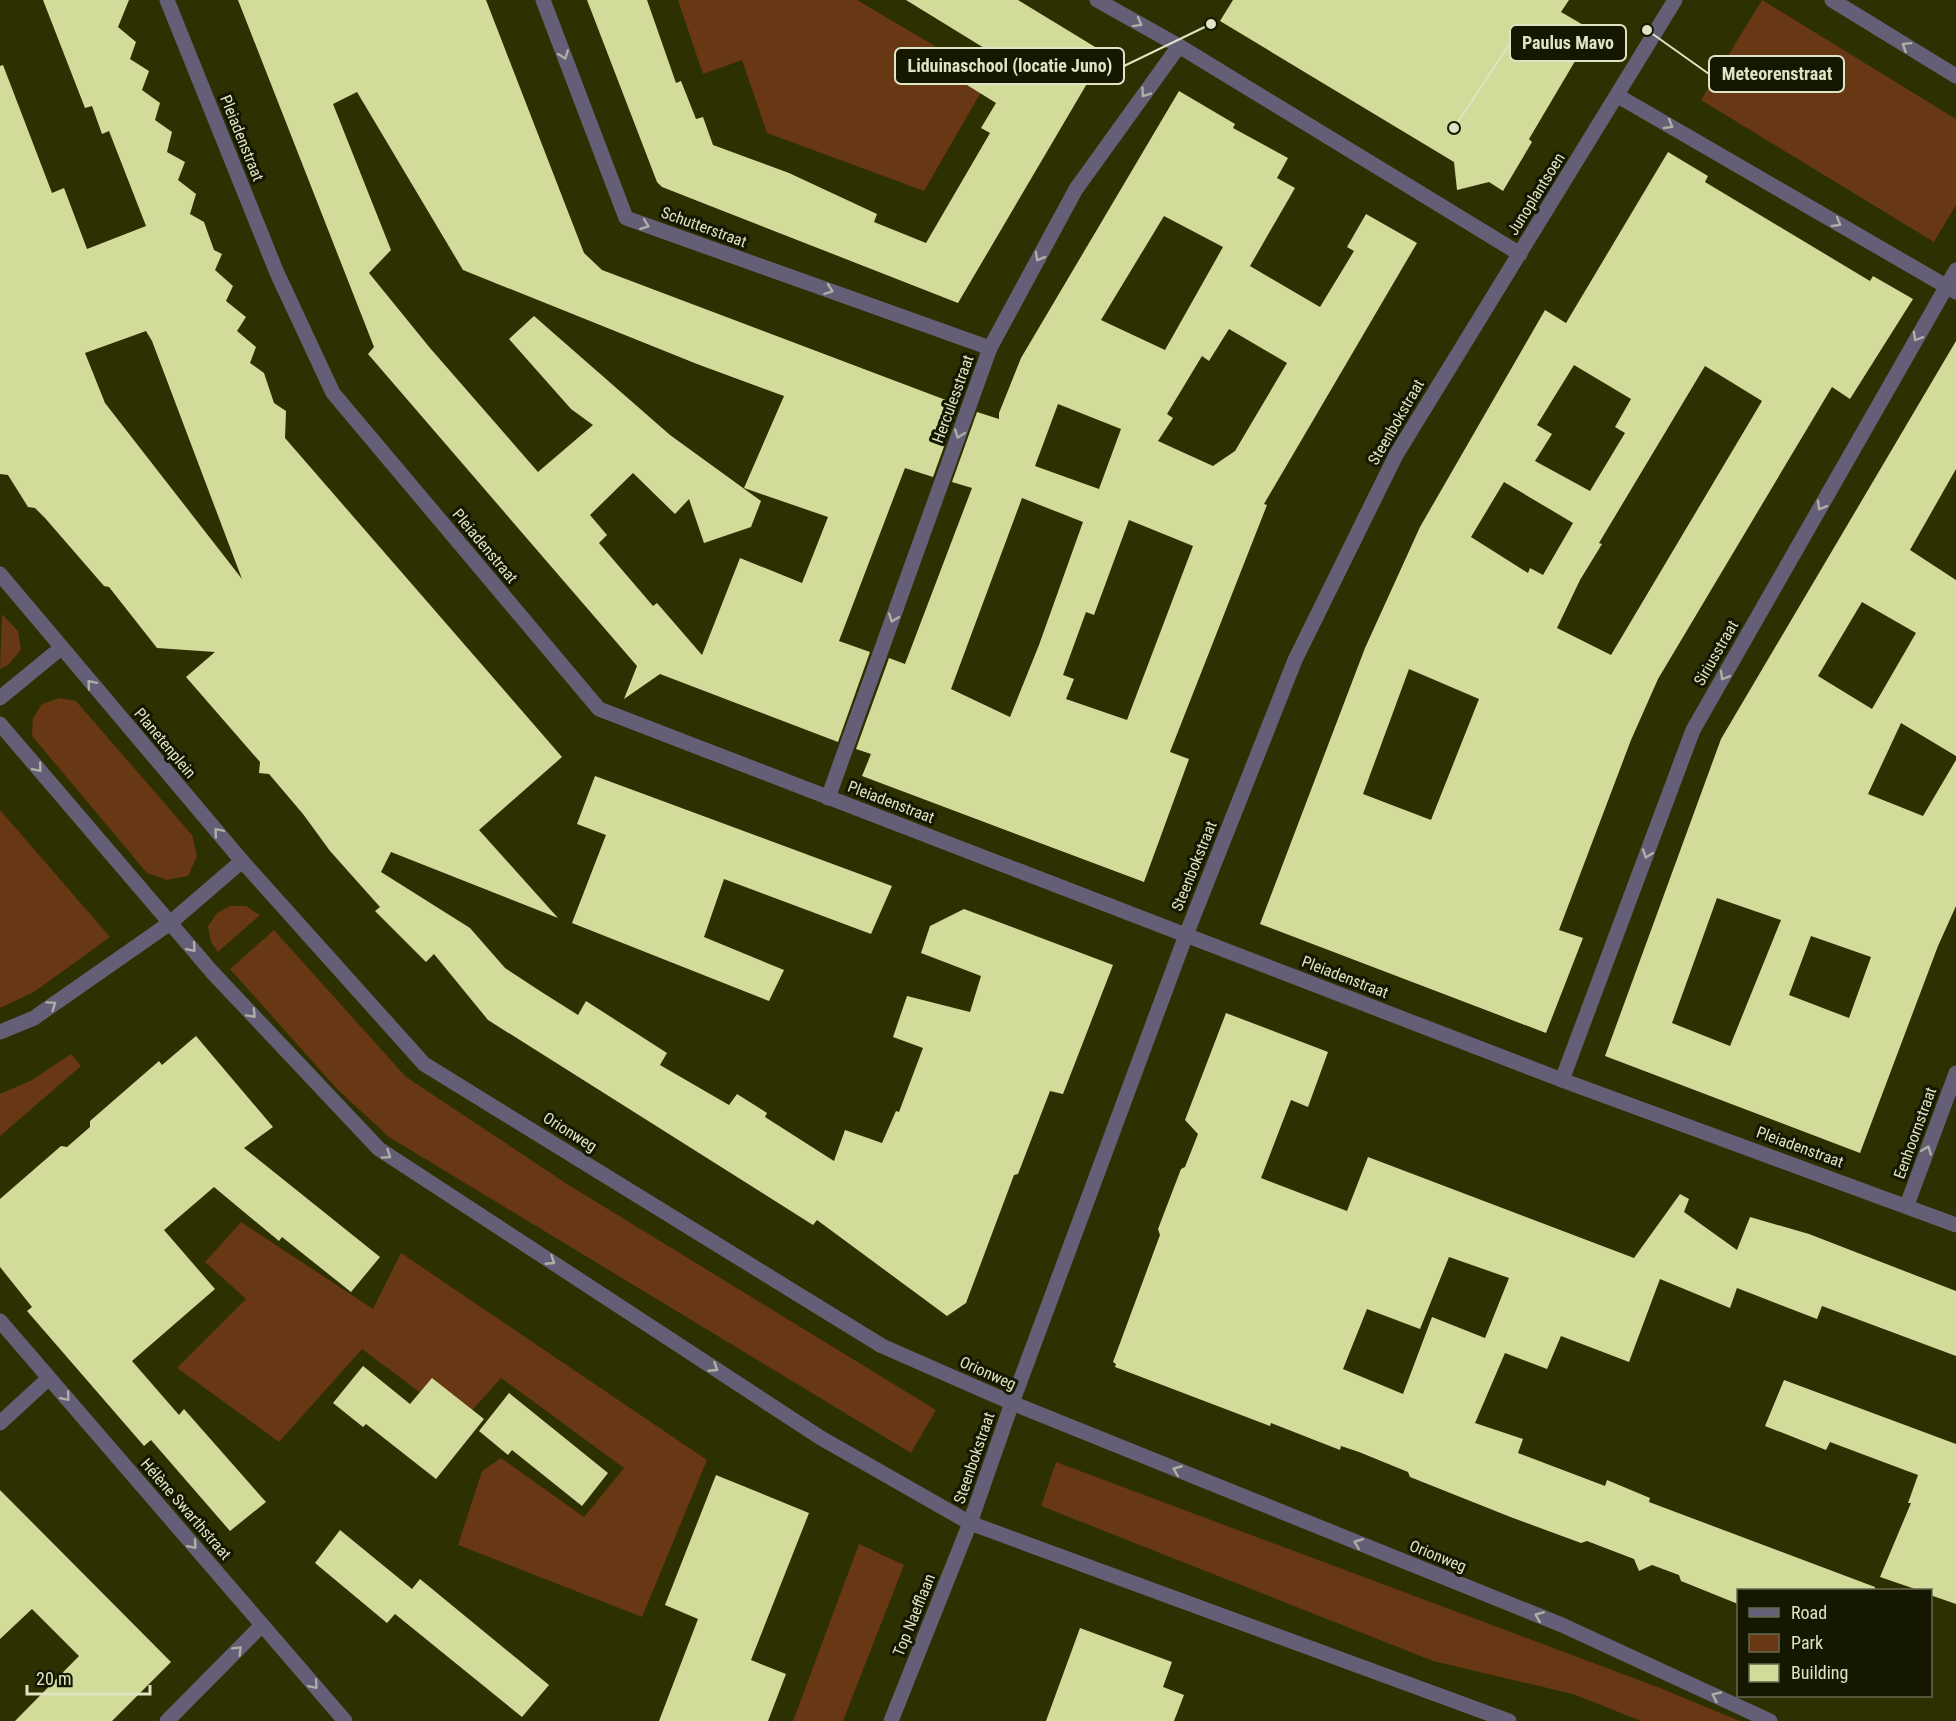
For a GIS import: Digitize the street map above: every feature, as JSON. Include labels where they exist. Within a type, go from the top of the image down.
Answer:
[{"type":"street","name":"Pleiadenstraat","points":[[167,0],[277,273],[333,393],[600,709],[1562,1080],[1907,1205],[1956,1225]]},
{"type":"street","name":"Schutterstraat","points":[[543,0],[626,218],[990,348]]},
{"type":"street","name":"Junoplantsoen","points":[[1097,0],[1179,46],[1520,254],[1675,0]]},
{"type":"street","points":[[1832,0],[1956,76]]},
{"type":"street","name":"Herculesstraat","points":[[828,798],[990,348],[1076,189],[1179,46]]},
{"type":"street","points":[[1618,96],[1951,289]]},
{"type":"street","name":"Steenbokstraat","points":[[970,1523],[1012,1403],[1186,935],[1305,640],[1396,454],[1520,254]]},
{"type":"street","name":"Siriusstraat","points":[[1562,1080],[1693,730],[1951,289],[1956,270]]},
{"type":"street","name":"Planetenplein","points":[[0,574],[284,908]]},
{"type":"street","points":[[0,698],[61,648]]},
{"type":"street","points":[[0,724],[212,972],[379,1149],[821,1438],[970,1523],[1509,1721]]},
{"type":"street","points":[[0,1032],[34,1018],[170,923],[242,861]]},
{"type":"street","name":"Orionweg","points":[[284,908],[424,1064],[882,1346],[1012,1403],[1562,1625],[1770,1721]]},
{"type":"street","name":"Eenhoornstraat","points":[[1907,1205],[1956,1073]]},
{"type":"street","name":"Hélène Swarthstraat","points":[[0,1321],[345,1721]]},
{"type":"street","points":[[0,1423],[49,1378]]},
{"type":"street","name":"Top Naefflaan","points":[[891,1721],[970,1523]]},
{"type":"street","points":[[167,1721],[262,1625]]},
{"type":"green space","points":[[678,0],[857,0],[989,78],[924,191],[767,133],[742,60],[703,74]]},
{"type":"green space","points":[[1762,0],[1956,119],[1956,205],[1934,242],[1701,100]]},
{"type":"green space","points":[[2,614],[18,631],[21,650],[8,665],[0,669]]},
{"type":"green space","points":[[59,698],[76,701],[192,835],[197,856],[188,876],[167,880],[147,873],[32,736],[33,718],[42,704]]},
{"type":"green space","points":[[0,810],[110,937],[34,992],[0,1008]]},
{"type":"green space","points":[[230,906],[246,906],[260,915],[218,952],[211,942],[208,926],[217,913]]},
{"type":"green space","points":[[274,930],[406,1077],[567,1184],[936,1410],[911,1453],[389,1137],[338,1090],[230,969]]},
{"type":"green space","points":[[71,1054],[81,1066],[0,1136],[0,1094],[32,1080]]},
{"type":"green space","points":[[241,1222],[373,1309],[401,1253],[707,1460],[642,1617],[458,1545],[482,1471],[501,1458],[584,1517],[624,1468],[501,1378],[461,1423],[362,1349],[279,1442],[177,1368],[246,1299],[205,1262]]},
{"type":"green space","points":[[1056,1462],[1660,1688],[1740,1721],[1641,1721],[1573,1694],[1433,1661],[1041,1506]]},
{"type":"green space","points":[[859,1544],[904,1565],[843,1721],[793,1721]]},
{"type":"building","points":[[43,0],[129,0],[118,27],[136,42],[130,59],[149,71],[142,90],[160,103],[155,120],[172,132],[167,152],[185,162],[178,180],[196,194],[190,214],[204,222],[214,250],[222,254],[215,270],[233,286],[226,301],[246,317],[237,331],[256,347],[250,363],[264,373],[274,403],[286,411],[285,438],[562,757],[479,830],[558,918],[391,852],[381,872],[470,928],[505,968],[540,991],[578,1015],[586,1001],[667,1053],[660,1065],[729,1105],[737,1094],[767,1113],[765,1117],[834,1161],[845,1130],[882,1143],[896,1111],[899,1112],[923,1048],[893,1037],[907,996],[970,1012],[981,976],[921,953],[930,926],[964,909],[1113,965],[1063,1094],[1050,1091],[1018,1174],[1014,1175],[966,1303],[947,1316],[817,1220],[813,1225],[488,1020],[434,954],[426,962],[375,911],[380,907],[330,851],[303,814],[269,774],[259,773],[260,762],[186,677],[215,652],[157,648],[109,587],[104,586],[35,508],[28,507],[8,475],[0,474],[0,66],[3,65],[52,193],[64,188],[87,249],[146,226],[109,131],[102,134],[92,106],[85,108]],"holes":[[[146,331],[152,341],[242,579],[105,403],[85,353]]]},
{"type":"building","points":[[238,0],[486,0],[584,253],[602,270],[959,405],[933,477],[905,468],[839,641],[870,652],[838,742],[660,674],[624,699],[637,666],[368,354],[374,347]],"holes":[[[357,92],[463,270],[697,364],[784,396],[744,488],[828,517],[802,583],[740,558],[702,655],[657,603],[653,606],[599,543],[607,535],[590,515],[633,473],[675,514],[689,499],[704,543],[751,527],[761,501],[670,435],[534,316],[509,339],[571,409],[593,425],[538,472],[430,348],[369,273],[391,250],[333,104]]]},
{"type":"building","points":[[587,0],[647,0],[676,83],[681,81],[696,119],[703,117],[713,145],[789,173],[877,214],[874,222],[926,243],[990,133],[981,128],[996,103],[967,85],[989,51],[906,0],[1018,0],[1105,53],[958,303],[662,187],[657,182]]},
{"type":"building","points":[[1233,0],[1569,0],[1561,12],[1585,26],[1573,47],[1581,51],[1529,139],[1532,142],[1503,191],[1489,182],[1457,190],[1454,162],[1220,21]]},
{"type":"building","points":[[1179,91],[1235,124],[1233,128],[1288,158],[1277,178],[1295,188],[1250,266],[1320,307],[1354,251],[1347,247],[1366,214],[1417,243],[1264,504],[1267,505],[1170,752],[1189,759],[1144,882],[862,776],[871,754],[856,749],[889,658],[905,664],[972,488],[952,482],[977,412],[999,419],[999,413],[1021,358]],"holes":[[[1164,216],[1223,247],[1165,350],[1101,320]],[[1229,329],[1287,363],[1235,451],[1213,466],[1158,441],[1173,418],[1167,414],[1202,356],[1209,361]],[[1058,404],[1121,429],[1099,489],[1035,466]],[[1022,498],[1083,522],[1039,645],[1010,717],[951,689]],[[1129,520],[1193,546],[1127,720],[1066,699],[1074,679],[1063,675],[1086,612],[1094,615]]]},
{"type":"building","points":[[1668,152],[1708,176],[1705,182],[1870,281],[1873,276],[1913,299],[1850,399],[1832,387],[1658,679],[1631,740],[1559,930],[1583,938],[1546,1033],[1260,924],[1365,648],[1420,527],[1545,310],[1566,323]],"holes":[[[1574,365],[1631,399],[1615,427],[1625,433],[1590,491],[1535,461],[1552,434],[1537,425]],[[1705,366],[1762,401],[1611,655],[1557,628],[1580,580],[1602,544],[1599,543]],[[1504,482],[1573,523],[1543,575],[1530,568],[1528,573],[1471,537]],[[1409,669],[1479,699],[1431,820],[1363,794]]]},
{"type":"building","points":[[1956,341],[1956,469],[1910,550],[1956,580],[1956,756],[1901,723],[1868,794],[1923,816],[1956,760],[1956,906],[1938,946],[1860,1153],[1605,1056],[1721,739]],"holes":[[[1862,602],[1916,633],[1872,709],[1818,676]],[[1717,898],[1781,920],[1730,1046],[1672,1023]],[[1811,936],[1871,957],[1849,1018],[1789,995]]]},
{"type":"building","points":[[595,776],[892,886],[871,934],[724,879],[704,937],[784,970],[769,1001],[572,923],[606,835],[577,824]]},
{"type":"building","points":[[1226,1013],[1328,1052],[1308,1107],[1291,1100],[1261,1178],[1347,1211],[1368,1157],[1634,1258],[1680,1194],[1689,1199],[1684,1212],[1737,1250],[1750,1217],[1809,1234],[1956,1291],[1956,1356],[1822,1306],[1817,1319],[1737,1288],[1730,1308],[1660,1279],[1629,1362],[1561,1336],[1547,1369],[1505,1353],[1475,1423],[1523,1439],[1518,1453],[1605,1486],[1607,1480],[1650,1498],[1649,1502],[1875,1587],[1875,1589],[1737,1589],[1737,1604],[1681,1581],[1679,1575],[1652,1565],[1639,1571],[1634,1559],[1587,1541],[1581,1543],[1513,1518],[1410,1477],[1408,1472],[1359,1452],[1341,1446],[1340,1450],[1271,1423],[1270,1426],[1115,1367],[1116,1364],[1113,1362],[1160,1235],[1158,1229],[1181,1169],[1185,1167],[1198,1134],[1185,1120]],"holes":[[[1449,1257],[1509,1278],[1485,1338],[1432,1317],[1403,1394],[1343,1369],[1367,1309],[1420,1329]]]},
{"type":"building","points":[[196,1036],[273,1127],[244,1148],[380,1257],[351,1292],[282,1237],[279,1241],[214,1187],[164,1230],[215,1289],[132,1361],[179,1415],[184,1409],[266,1502],[230,1531],[151,1440],[144,1446],[27,1311],[32,1307],[0,1267],[0,1199],[61,1146],[67,1147],[90,1127],[90,1121],[159,1061],[162,1065]]},
{"type":"building","points":[[363,1366],[410,1404],[432,1378],[484,1419],[436,1479],[366,1424],[363,1427],[333,1403]]},
{"type":"building","points":[[1784,1380],[1956,1444],[1956,1604],[1932,1596],[1932,1589],[1915,1589],[1880,1577],[1911,1503],[1908,1503],[1918,1475],[1830,1442],[1826,1450],[1765,1426]]},
{"type":"building","points":[[509,1393],[608,1473],[582,1506],[512,1450],[508,1455],[479,1431]]},
{"type":"building","points":[[716,1475],[809,1513],[751,1660],[786,1674],[768,1721],[659,1721],[698,1619],[665,1605]]},
{"type":"building","points":[[0,1490],[171,1662],[112,1721],[15,1721],[79,1656],[32,1609],[0,1639]]},
{"type":"building","points":[[340,1530],[412,1589],[420,1579],[549,1685],[522,1717],[395,1614],[387,1623],[315,1563]]},
{"type":"building","points":[[1080,1628],[1172,1662],[1163,1687],[1184,1695],[1174,1721],[1046,1721]]},
{"type":"place","name":"Liduinaschool (locatie Juno)","points":[[1211,24]]},
{"type":"place","name":"Meteorenstraat","points":[[1647,30]]},
{"type":"place","name":"Paulus Mavo","points":[[1454,128]]}]
